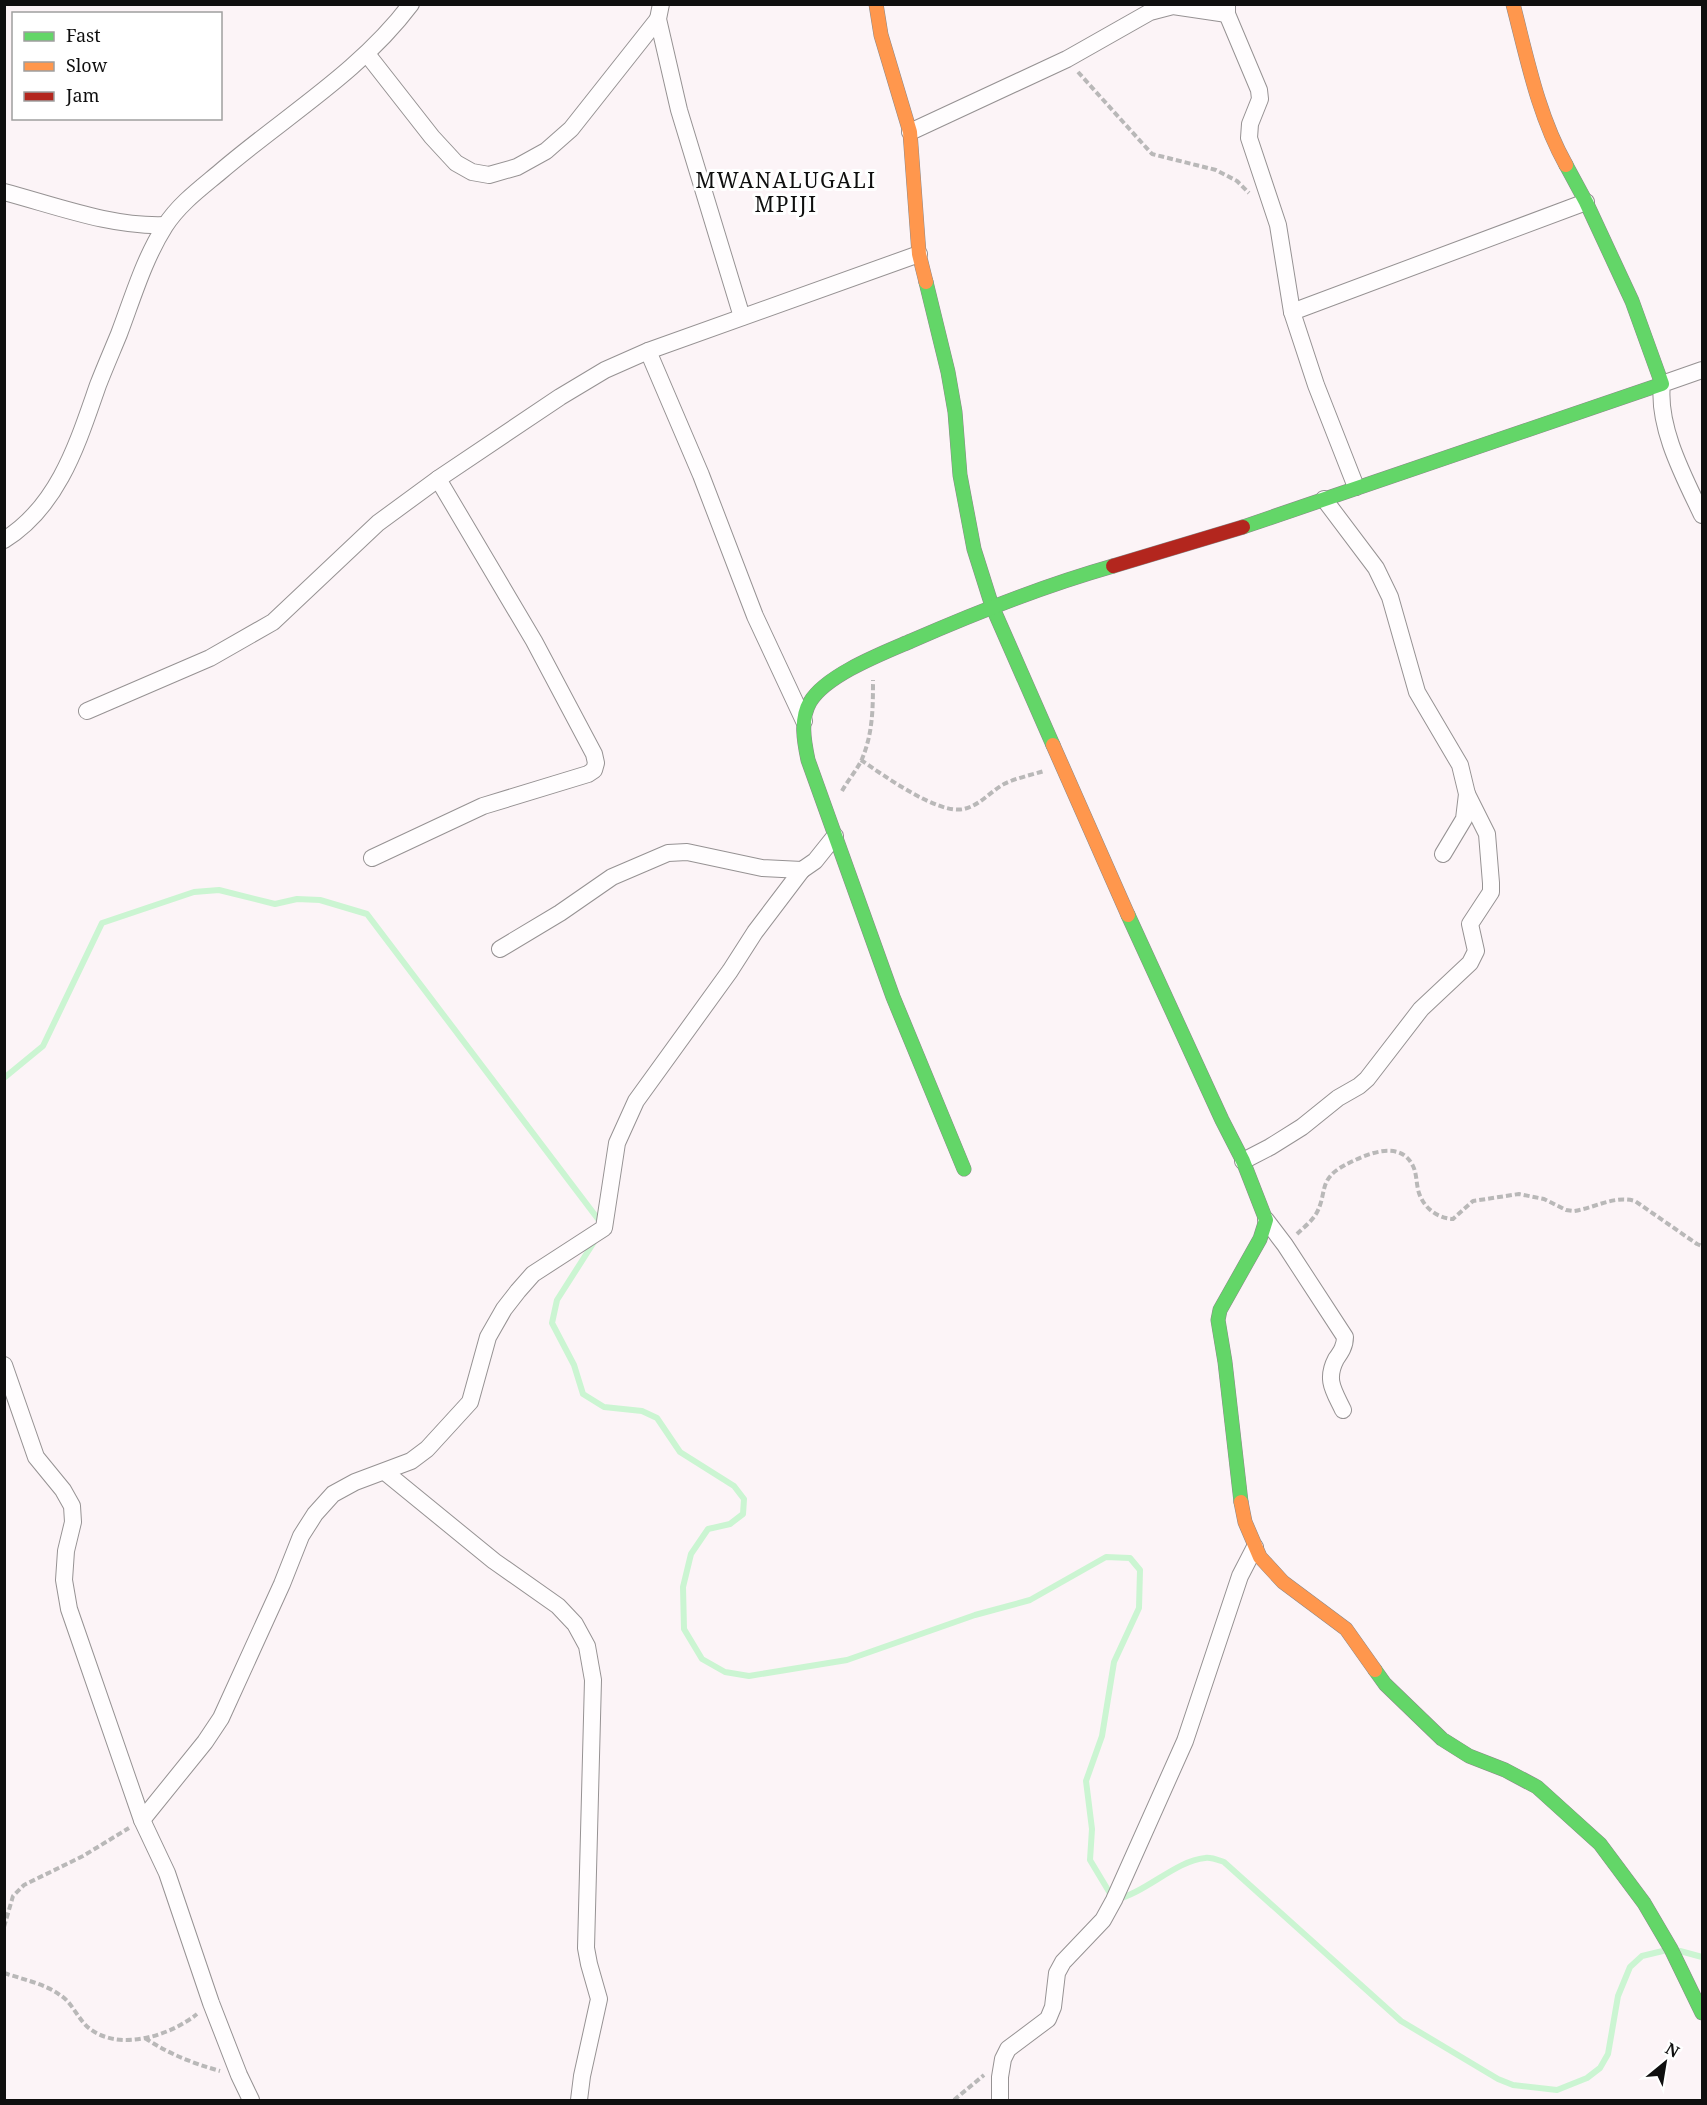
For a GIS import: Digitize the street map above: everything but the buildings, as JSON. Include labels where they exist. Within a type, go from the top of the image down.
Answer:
[{"type":"street","points":[[4,540],[22,529],[54,492],[64,473],[78,444],[106,364],[145,265],[165,225],[178,209],[242,153],[367,54],[411,4]]},
{"type":"street","points":[[876,4],[881,35],[910,132],[919,254],[948,372],[960,475],[974,549],[992,606],[1222,1120],[1243,1161],[1266,1220],[1345,1336],[1343,1348],[1330,1373],[1330,1383],[1343,1410]]},
{"type":"street","points":[[1513,4],[1540,106],[1557,150],[1586,202],[1632,301],[1662,384],[1660,401],[1668,436],[1702,515]]},
{"type":"street","points":[[910,132],[1067,59],[1150,12],[1173,6],[1227,9],[1259,90],[1260,99],[1250,124],[1249,138],[1278,225],[1292,312],[1316,384],[1356,487]]},
{"type":"street","points":[[367,54],[432,137],[456,163],[472,172],[489,175],[517,167],[546,152],[571,129],[660,12]]},
{"type":"street","points":[[660,12],[679,110],[742,317]]},
{"type":"street","points":[[4,192],[114,222],[143,226],[165,225]]},
{"type":"street","points":[[1292,312],[1586,202]]},
{"type":"street","points":[[87,711],[210,658],[273,622],[378,523],[438,478],[605,370],[648,351],[919,254]]},
{"type":"street","points":[[648,351],[701,475],[755,616],[804,721]]},
{"type":"street","points":[[964,1169],[893,997],[808,760],[804,740],[804,721],[810,702],[826,684],[873,658],[992,606],[1088,573],[1214,537],[1702,370]]},
{"type":"street","points":[[372,858],[483,806],[588,774],[594,770],[596,763],[594,754],[534,641],[438,478]]},
{"type":"street","points":[[1243,1161],[1302,1127],[1338,1098],[1359,1086],[1421,1009],[1473,958],[1476,944],[1470,924],[1491,892],[1487,834],[1467,794],[1460,765],[1417,692],[1390,597],[1376,568],[1324,500]]},
{"type":"street","points":[[1443,854],[1464,819],[1467,794]]},
{"type":"street","points":[[142,1820],[205,1742],[221,1718],[282,1584],[301,1536],[315,1514],[333,1494],[355,1482],[411,1461],[427,1449],[470,1402],[488,1337],[504,1309],[518,1291],[533,1274],[604,1228],[617,1143],[636,1101],[717,990],[755,932],[802,870],[815,861],[835,836]]},
{"type":"street","points":[[500,949],[561,913],[612,877],[668,853],[687,852],[762,868],[802,870]]},
{"type":"street","points":[[1266,1220],[1260,1239],[1220,1310],[1218,1320],[1243,1512],[1255,1547],[1269,1569],[1283,1582],[1346,1629],[1385,1684],[1442,1739],[1469,1756],[1537,1786],[1600,1844],[1655,1921],[1702,2013]]},
{"type":"street","points":[[4,1365],[36,1457],[63,1490],[72,1506],[73,1522],[66,1551],[64,1580],[69,1609],[142,1820],[167,1873],[211,2003],[251,2100]]},
{"type":"street","points":[[386,1472],[494,1561],[558,1606],[575,1624],[587,1646],[593,1680],[586,1948],[598,1999],[579,2100]]},
{"type":"street","points":[[1000,2100],[1000,2077],[1003,2059],[1008,2049],[1048,2019],[1053,2007],[1057,1973],[1063,1962],[1103,1920],[1114,1900],[1185,1742],[1240,1576],[1255,1547]]},
{"type":"path","points":[[1067,59],[1152,154],[1216,170],[1237,180],[1251,195]]},
{"type":"path","points":[[827,813],[861,760],[873,720],[873,658]]},
{"type":"path","points":[[861,760],[908,790],[955,810],[978,803],[1004,784],[1062,766]]},
{"type":"path","points":[[1285,1245],[1315,1215],[1320,1204],[1322,1190],[1328,1178],[1336,1170],[1371,1153],[1398,1151],[1407,1156],[1415,1168],[1419,1194],[1433,1213],[1441,1219],[1453,1220],[1473,1202],[1519,1194],[1544,1199],[1566,1210],[1574,1211],[1618,1198],[1627,1198],[1702,1246]]},
{"type":"path","points":[[4,1927],[13,1896],[24,1885],[82,1856],[142,1820]]},
{"type":"path","points":[[4,1973],[60,1995],[90,2029],[106,2038],[144,2038],[170,2031],[211,2003]]},
{"type":"path","points":[[144,2038],[189,2062],[239,2075]]},
{"type":"path","points":[[954,2100],[1003,2059]]},
{"type":"waterway","points":[[4,1078],[43,1046],[102,923],[194,892],[219,890],[275,904],[297,899],[320,900],[367,914],[601,1223]]},
{"type":"waterway","points":[[594,1242],[557,1300],[552,1323],[574,1365],[583,1394],[604,1407],[642,1411],[657,1418],[680,1452],[734,1486],[744,1499],[743,1514],[730,1524],[708,1529],[691,1554],[683,1587],[684,1629],[702,1659],[725,1672],[749,1676],[847,1660],[975,1615],[1030,1600],[1106,1557],[1130,1558],[1140,1570],[1139,1608],[1114,1662],[1102,1736],[1086,1781],[1092,1829],[1090,1860],[1114,1900],[1138,1891],[1194,1860],[1210,1858],[1224,1862],[1401,2021],[1498,2079],[1513,2085],[1557,2090],[1587,2078],[1600,2068],[1608,2054],[1618,1996],[1630,1967],[1642,1956],[1667,1950]]},
{"type":"waterway","points":[[1680,1951],[1702,1957]]},
{"type":"traffic: fast","points":[[1243,527],[1662,384],[1632,301],[1586,202],[1566,165]]},
{"type":"traffic: fast","points":[[926,282],[948,372],[955,412],[960,475],[974,549],[992,606],[1053,745]]},
{"type":"traffic: fast","points":[[964,1169],[893,997],[808,760],[804,738],[805,716],[810,702],[818,692],[842,674],[871,658],[1011,600],[1113,566]]},
{"type":"traffic: fast","points":[[1128,915],[1243,1161],[1266,1220],[1260,1239],[1220,1310],[1218,1320],[1241,1502]]},
{"type":"traffic: fast","points":[[1375,1670],[1385,1684],[1442,1739],[1469,1756],[1505,1770],[1537,1787],[1600,1844],[1644,1903],[1671,1949],[1702,2013]]},
{"type":"traffic: slow","points":[[876,4],[881,35],[910,132],[919,254],[926,282]]},
{"type":"traffic: slow","points":[[1513,4],[1541,106],[1566,165]]},
{"type":"traffic: slow","points":[[1053,745],[1128,915]]},
{"type":"traffic: slow","points":[[1241,1502],[1245,1522],[1260,1557],[1283,1582],[1346,1629],[1375,1670]]},
{"type":"traffic: jam","points":[[1113,566],[1243,527]]},
{"type":"district","name":"MWANALUGALI MPIJI","points":[[786,193]]}]
